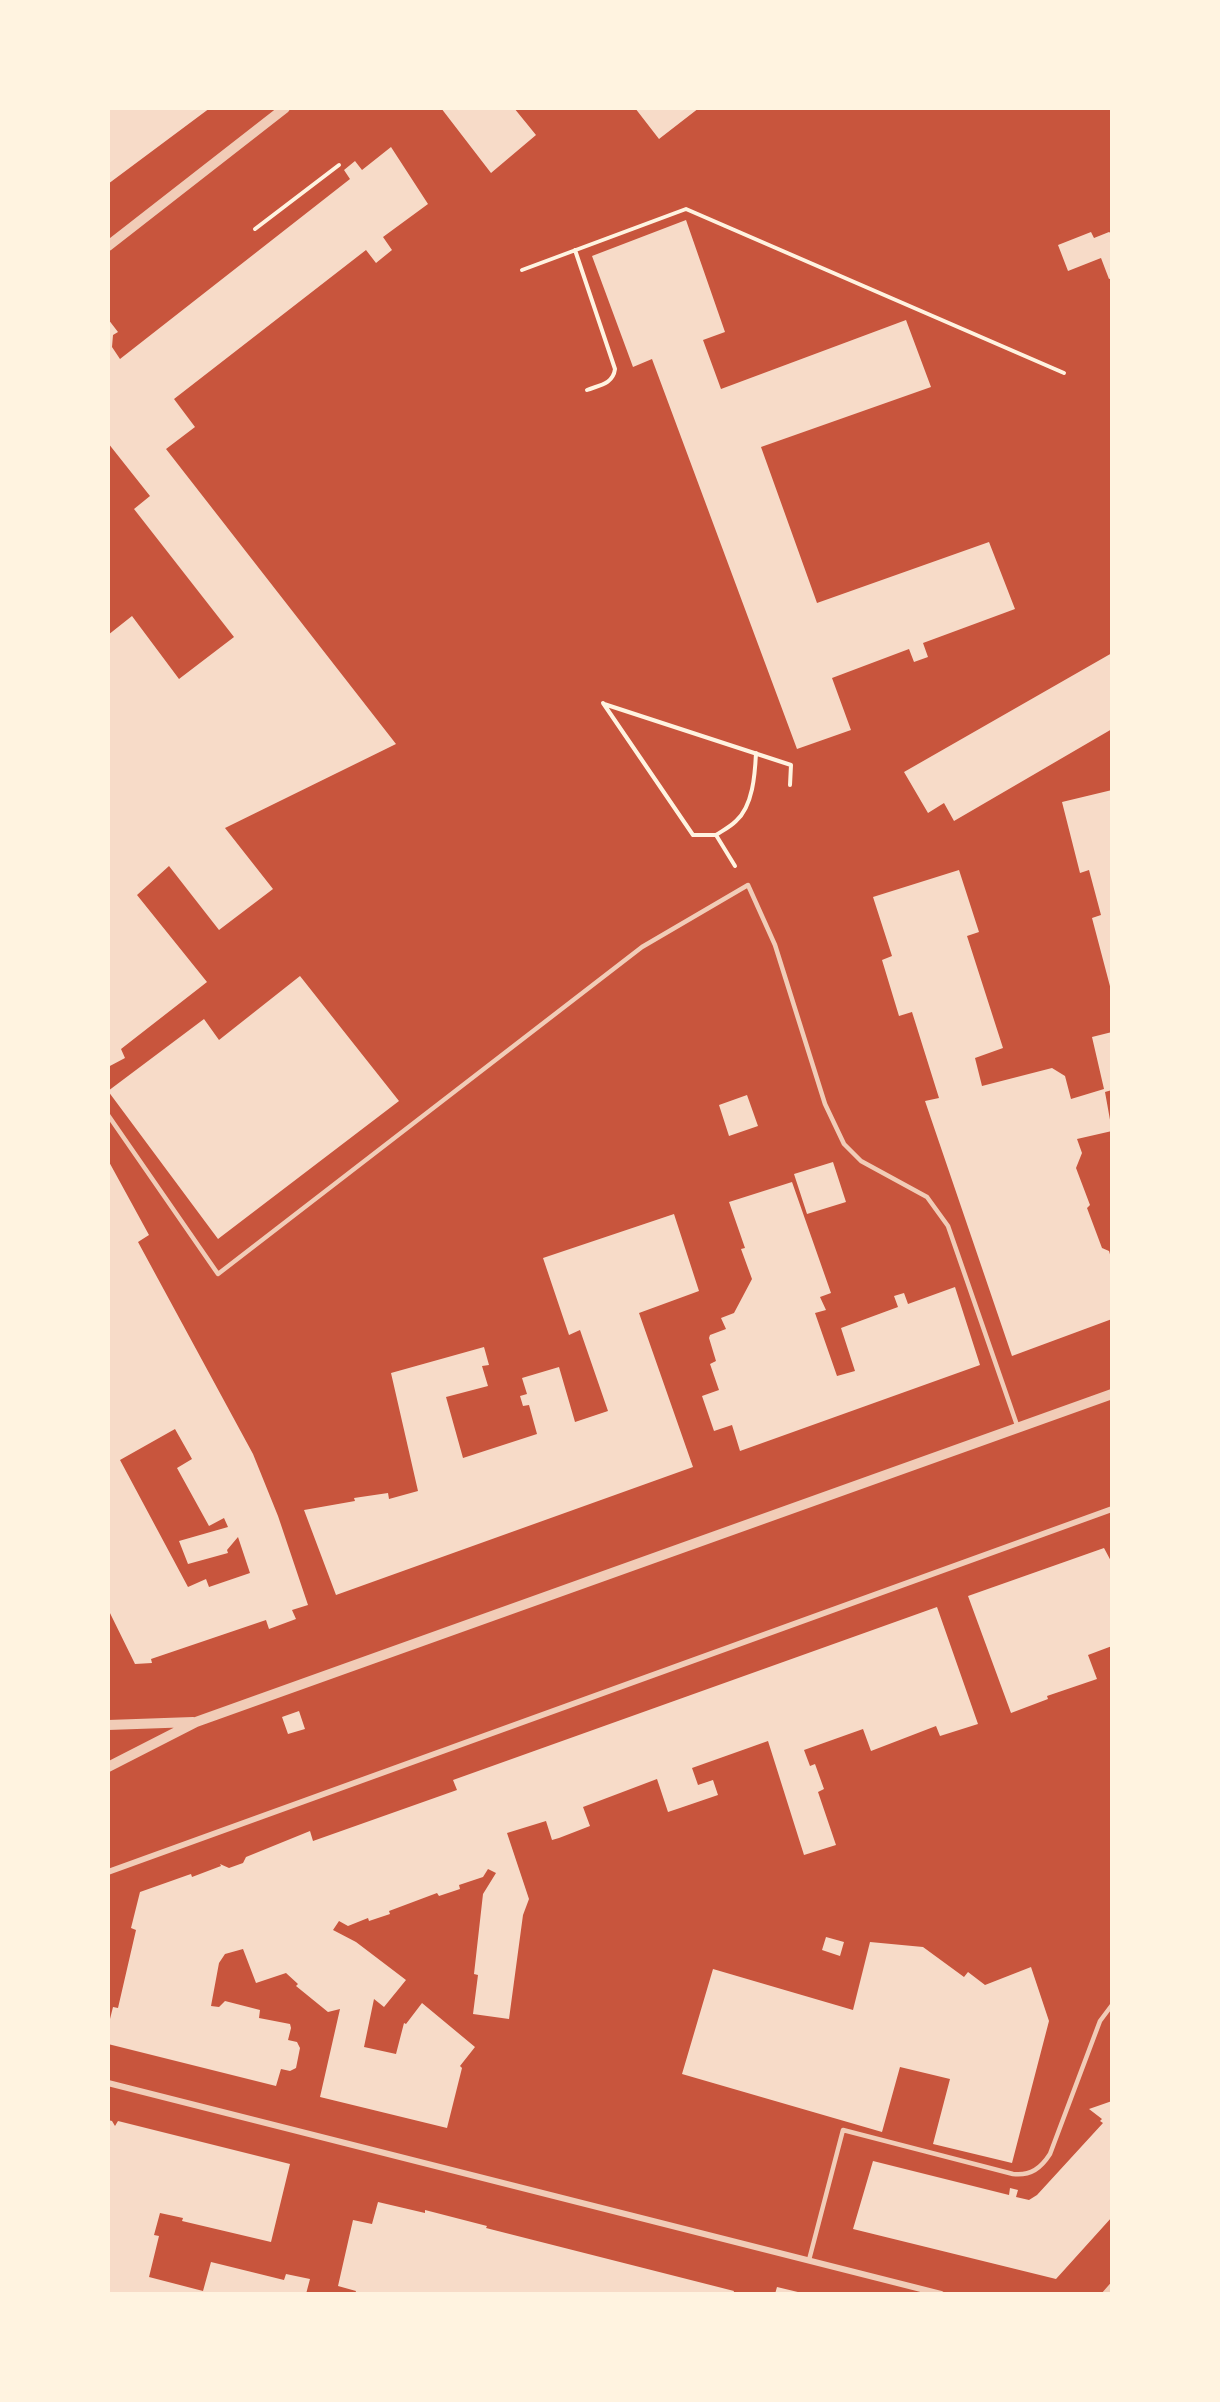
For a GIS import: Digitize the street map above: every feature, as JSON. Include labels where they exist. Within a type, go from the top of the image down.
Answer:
[{"type":"street","points":[[108,246],[285,108]]},
{"type":"street","points":[[108,1767],[196,1722],[1112,1394]]},
{"type":"street","points":[[108,1872],[1112,1509]]},
{"type":"street","points":[[108,1725],[196,1722]]},
{"type":"street","points":[[108,2083],[941,2294]]},
{"type":"street","points":[[1105,2294],[1112,2286]]},
{"type":"lane","points":[[108,1114],[218,1274],[642,947],[748,885],[775,945],[834,1128],[844,1144],[861,1161],[927,1197],[948,1226],[1018,1428]]},
{"type":"lane","points":[[808,2260],[843,2130],[1013,2174],[1022,2175],[1032,2172],[1043,2165],[1050,2154],[1100,2021],[1112,2005]]},
{"type":"path","points":[[255,229],[339,165]]},
{"type":"path","points":[[522,270],[686,209],[1064,372]]},
{"type":"path","points":[[575,250],[615,369],[614,377],[609,382],[587,390]]},
{"type":"path","points":[[756,753],[754,783],[738,820],[716,835],[693,835],[603,703],[756,753],[791,765],[790,785]]},
{"type":"path","points":[[716,835],[738,870]]},
{"type":"building","points":[[108,108],[210,108],[108,184]]},
{"type":"building","points":[[441,108],[514,108],[536,135],[491,173]]},
{"type":"building","points":[[635,108],[699,108],[659,139]]},
{"type":"building","points":[[391,147],[428,204],[383,237],[392,250],[376,263],[366,250],[174,399],[195,427],[166,449],[396,744],[225,828],[273,889],[219,930],[169,866],[137,895],[207,982],[121,1049],[125,1058],[108,1067],[108,635],[132,616],[179,679],[234,637],[134,509],[150,496],[108,443],[108,319],[118,332],[113,335],[112,347],[120,359],[350,179],[344,170],[355,161],[362,170]]},
{"type":"building","points":[[686,220],[725,332],[703,340],[721,389],[906,320],[931,387],[761,447],[817,603],[989,542],[1015,609],[923,643],[928,657],[914,662],[909,649],[832,678],[851,730],[797,749],[652,359],[633,367],[592,256]]},
{"type":"building","points":[[1091,232],[1094,238],[1109,232],[1112,234],[1112,278],[1109,279],[1101,258],[1068,271],[1058,245]]},
{"type":"building","points":[[1112,653],[1112,729],[954,821],[944,803],[928,813],[904,772]]},
{"type":"building","points":[[1112,790],[1111,990],[1092,918],[1101,915],[1089,870],[1080,873],[1062,802]]},
{"type":"building","points":[[959,870],[979,932],[967,936],[1003,1048],[975,1058],[982,1086],[1052,1068],[1065,1076],[1071,1099],[1104,1089],[1092,1037],[1112,1032],[1112,1090],[1105,1092],[1112,1131],[1077,1139],[1082,1153],[1076,1168],[1090,1205],[1087,1208],[1102,1248],[1109,1251],[1112,1261],[1112,1319],[1012,1356],[925,1101],[939,1098],[912,1012],[899,1016],[882,960],[892,956],[873,897]]},
{"type":"building","points":[[300,976],[399,1101],[218,1239],[108,1091],[204,1019],[219,1040]]},
{"type":"building","points":[[747,1095],[758,1126],[729,1136],[719,1105]]},
{"type":"building","points":[[108,1160],[149,1235],[138,1242],[253,1454],[278,1516],[308,1605],[292,1610],[296,1619],[269,1629],[266,1620],[151,1659],[152,1663],[135,1664],[108,1609]],"holes":[[[175,1429],[192,1459],[177,1468],[209,1526],[224,1518],[228,1527],[179,1541],[188,1564],[228,1553],[227,1550],[238,1537],[250,1573],[209,1587],[206,1579],[188,1587],[120,1460]]]},
{"type":"building","points":[[833,1162],[846,1202],[807,1214],[794,1174]]},
{"type":"building","points":[[792,1182],[831,1293],[820,1297],[826,1310],[815,1313],[837,1376],[855,1371],[841,1328],[898,1307],[894,1296],[904,1293],[908,1304],[955,1287],[980,1365],[740,1451],[732,1425],[714,1431],[702,1396],[719,1390],[710,1364],[716,1361],[710,1335],[726,1329],[721,1318],[734,1313],[752,1279],[741,1249],[745,1248],[729,1202]]},
{"type":"building","points":[[674,1214],[699,1291],[639,1313],[693,1467],[336,1595],[304,1510],[355,1501],[354,1498],[388,1493],[389,1499],[418,1491],[391,1373],[484,1347],[489,1365],[482,1366],[488,1386],[446,1397],[463,1458],[537,1434],[529,1405],[523,1406],[520,1396],[527,1394],[522,1378],[559,1367],[575,1422],[608,1411],[580,1330],[569,1335],[543,1258]]},
{"type":"building","points":[[1104,1548],[1112,1563],[1112,1646],[1088,1655],[1097,1679],[1047,1696],[1048,1699],[1011,1713],[968,1596]]},
{"type":"building","points":[[937,1607],[978,1724],[940,1736],[936,1726],[871,1751],[863,1729],[804,1750],[810,1766],[815,1764],[824,1789],[818,1792],[836,1845],[804,1855],[768,1741],[692,1768],[698,1785],[713,1780],[718,1795],[668,1812],[657,1779],[583,1807],[590,1826],[559,1838],[552,1840],[546,1821],[507,1833],[529,1899],[523,1915],[509,2019],[473,2014],[478,1975],[474,1974],[483,1894],[496,1873],[488,1869],[483,1877],[459,1885],[460,1889],[439,1896],[437,1893],[369,1921],[368,1918],[348,1926],[339,1921],[333,1930],[356,1942],[406,1980],[384,2007],[374,1999],[364,2047],[396,2054],[404,2023],[406,2024],[422,2003],[475,2047],[460,2066],[462,2068],[447,2128],[320,2097],[340,2009],[328,2012],[296,1986],[298,1984],[286,1973],[256,1983],[243,1949],[225,1954],[219,1963],[211,2006],[219,2007],[225,2001],[260,2010],[259,2018],[290,2024],[288,2040],[297,2042],[300,2048],[296,2068],[290,2071],[281,2069],[276,2086],[108,2044],[108,2027],[113,2007],[118,2008],[136,1930],[131,1928],[140,1892],[191,1874],[192,1877],[221,1866],[220,1864],[229,1868],[243,1863],[246,1857],[310,1831],[313,1841],[457,1790],[453,1780]]},
{"type":"building","points":[[299,1711],[305,1729],[288,1734],[282,1717]]},
{"type":"building","points":[[826,1937],[844,1942],[840,1956],[822,1950]]},
{"type":"building","points":[[870,1942],[923,1947],[964,1977],[968,1972],[985,1985],[1031,1967],[1049,2021],[1012,2163],[933,2144],[950,2079],[900,2067],[882,2132],[682,2074],[713,1969],[853,2010]]},
{"type":"building","points":[[1112,2101],[1112,2217],[1056,2279],[853,2229],[873,2161],[1009,2195],[1010,2188],[1018,2190],[1016,2197],[1029,2200],[1037,2195],[1103,2123],[1100,2121],[1102,2119],[1089,2109]]},
{"type":"building","points":[[108,2120],[112,2121],[115,2126],[118,2121],[290,2164],[271,2242],[182,2221],[183,2218],[160,2213],[154,2235],[159,2236],[149,2277],[203,2291],[211,2262],[284,2280],[286,2274],[310,2279],[306,2294],[108,2294]]},
{"type":"building","points":[[378,2202],[425,2213],[425,2210],[487,2226],[486,2228],[734,2291],[733,2294],[355,2294],[356,2291],[338,2286],[353,2220],[372,2224]]},
{"type":"building","points":[[777,2287],[802,2293],[802,2294],[775,2294]]}]
